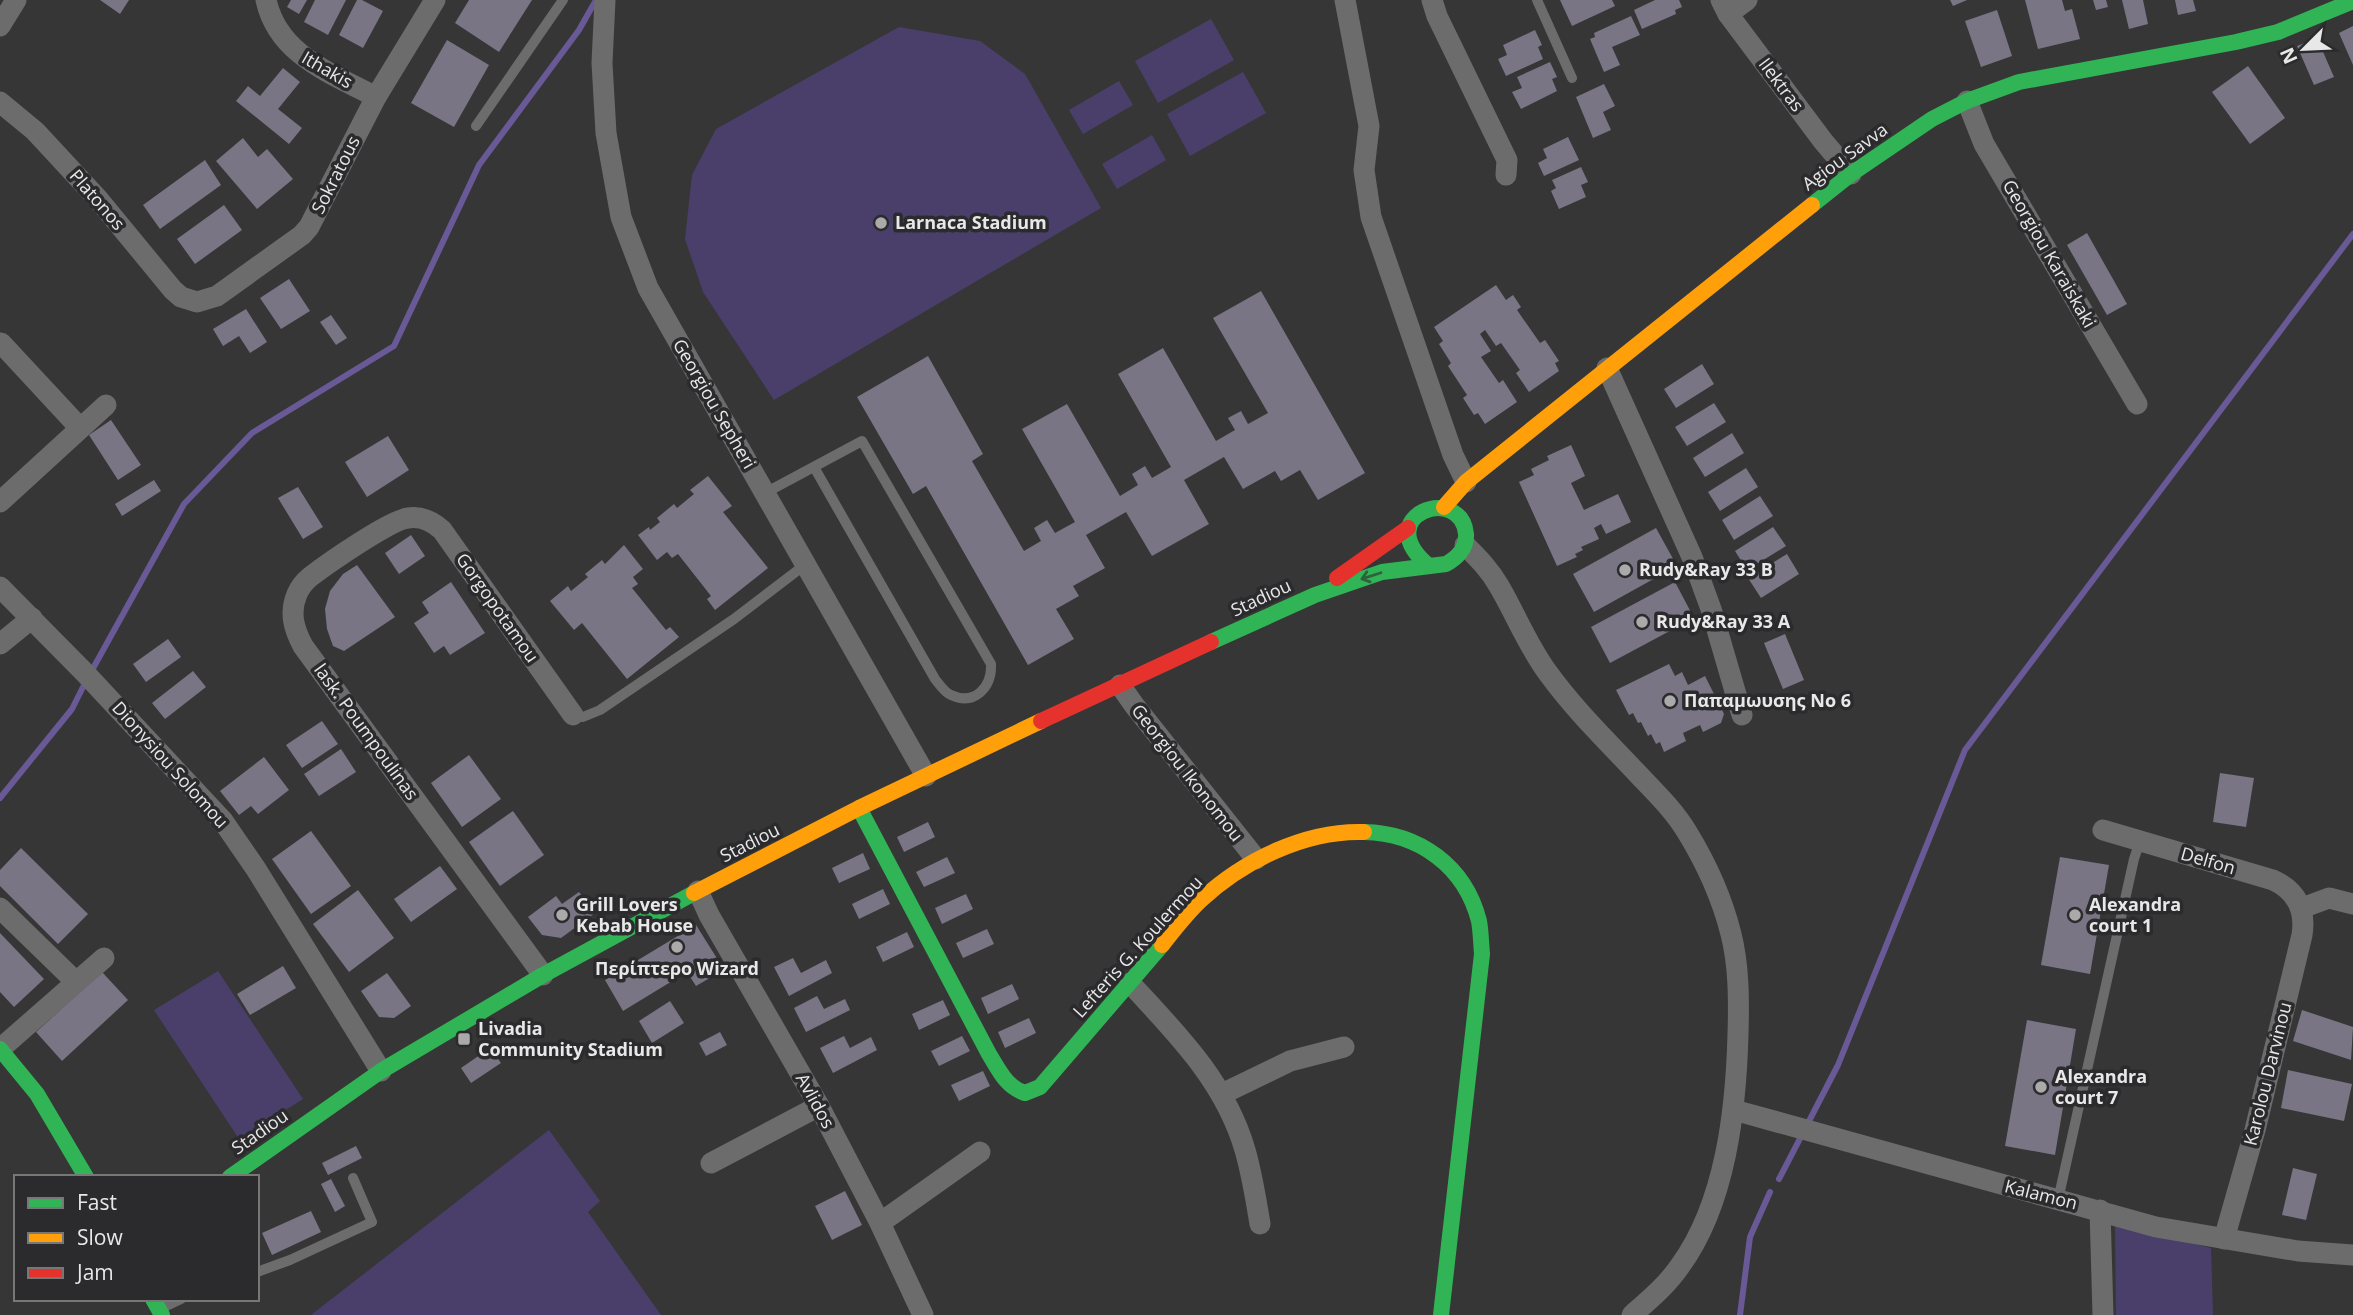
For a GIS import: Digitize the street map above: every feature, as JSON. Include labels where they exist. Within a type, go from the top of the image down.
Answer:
[{"type":"street","points":[[0,26],[16,0]]},
{"type":"street","name":"Ithakis","points":[[266,0],[281,36],[300,55],[376,97]]},
{"type":"street","name":"Sokratous","points":[[191,300],[204,301],[217,296],[302,235],[309,227],[376,97],[435,0]]},
{"type":"street","name":"Georgiou Sepheri","points":[[605,0],[602,63],[606,133],[621,217],[648,288],[926,776]]},
{"type":"street","points":[[1432,0],[1437,16],[1507,160],[1506,175]]},
{"type":"street","name":"Ilektras","points":[[1747,0],[1724,7],[1816,132],[1851,174]]},
{"type":"street","name":"Agiou Savva","points":[[1444,507],[1466,482],[1851,174],[1932,120],[1967,101],[2019,82],[2278,32],[2353,1]]},
{"type":"street","points":[[1340,2],[1369,127],[1364,170],[1371,217],[1452,455],[1466,482]]},
{"type":"street","name":"Georgiou Karaiskaki","points":[[1967,101],[1984,144],[2137,404]]},
{"type":"street","name":"Platonos","points":[[0,102],[35,131],[98,199],[173,290],[191,300]]},
{"type":"street","points":[[1,343],[80,428]]},
{"type":"street","points":[[1607,368],[1692,558],[1711,609],[1742,715]]},
{"type":"street","points":[[0,502],[106,405]]},
{"type":"street","points":[[1444,507],[1454,512],[1465,527],[1465,545],[1454,560],[1446,565],[1429,566],[1413,554],[1407,537],[1408,528],[1419,513],[1444,507]]},
{"type":"street","name":"Gorgopotamou","points":[[411,517],[428,520],[442,530],[573,715]]},
{"type":"street","name":"lask. Poumpoulinas","points":[[411,517],[390,524],[309,578],[297,593],[292,615],[294,626],[303,646],[543,975]]},
{"type":"street","name":"Stadiou","points":[[1315,595],[1408,528]]},
{"type":"street","points":[[1465,545],[1485,565],[1499,585],[1547,672],[1601,736],[1677,816],[1704,864],[1723,908],[1735,953],[1739,1004],[1734,1110],[1728,1145],[1701,1229],[1680,1266],[1663,1287],[1632,1315]]},
{"type":"street","name":"Stadiou","points":[[233,1175],[381,1071],[543,975],[859,808],[1315,595],[1382,572],[1429,566]]},
{"type":"street","name":"Dionysiou Solomou","points":[[0,587],[90,678],[223,821],[256,869],[381,1071]]},
{"type":"street","points":[[0,644],[32,618]]},
{"type":"street","name":"Georgiou Ikonomou","points":[[1120,685],[1256,859]]},
{"type":"street","name":"Lefteris G. Koulermou","points":[[859,808],[1003,1079],[1012,1088],[1026,1093],[1041,1087],[1202,898],[1256,859],[1286,846],[1346,831],[1387,832],[1422,843],[1440,857],[1455,872],[1469,897],[1479,923],[1482,954],[1441,1315]]},
{"type":"street","name":"Delfon","points":[[2104,830],[2273,880],[2291,892],[2302,908]]},
{"type":"street","name":"Avlidos","points":[[698,891],[709,915],[819,1106],[880,1223],[923,1315]]},
{"type":"street","points":[[2302,908],[2329,898],[2353,904]]},
{"type":"street","points":[[0,908],[76,982]]},
{"type":"street","name":"Karolou Darvinou","points":[[2224,1239],[2255,1130],[2302,935],[2302,908]]},
{"type":"street","points":[[85,1175],[50,1112],[27,1078],[0,1049],[104,958]]},
{"type":"street","points":[[1130,983],[1203,1064],[1222,1094],[1245,1149],[1260,1224]]},
{"type":"street","points":[[1222,1094],[1290,1061],[1344,1047]]},
{"type":"street","points":[[711,1163],[819,1106]]},
{"type":"street","name":"Kalamon","points":[[1734,1110],[2156,1227],[2298,1251],[2353,1255]]},
{"type":"street","points":[[880,1223],[980,1152]]},
{"type":"street","points":[[2100,1210],[2103,1315]]},
{"type":"lane","points":[[476,126],[563,0]]},
{"type":"lane","points":[[1537,0],[1572,78]]},
{"type":"lane","points":[[765,493],[862,441],[991,664],[992,678],[983,691],[966,698],[949,695],[935,679],[814,467]]},
{"type":"lane","points":[[573,715],[583,717],[600,710],[734,619],[806,564]]},
{"type":"lane","points":[[2058,1200],[2133,859],[2140,841]]},
{"type":"lane","points":[[259,1271],[372,1222],[354,1178]]},
{"type":"lane","points":[[158,1308],[176,1301]]},
{"type":"shaded area","points":[[1211,19],[1234,60],[1158,103],[1135,61]]},
{"type":"shaded area","name":"Larnaca Stadium","points":[[899,27],[980,41],[1025,74],[1101,208],[774,400],[703,292],[685,239],[692,175],[716,129]]},
{"type":"shaded area","points":[[1243,72],[1266,113],[1190,156],[1167,114]]},
{"type":"shaded area","points":[[1119,81],[1133,105],[1083,134],[1069,110]]},
{"type":"shaded area","points":[[1152,135],[1166,160],[1117,189],[1102,164]]},
{"type":"shaded area","points":[[218,971],[303,1099],[239,1139],[154,1010]]},
{"type":"shaded area","points":[[549,1130],[600,1201],[588,1212],[661,1315],[311,1315]]},
{"type":"shaded area","points":[[2115,1225],[2211,1248],[2213,1315],[2116,1315]]},
{"type":"building","points":[[100,0],[129,0],[120,14]]},
{"type":"building","points":[[291,0],[307,0],[299,14],[287,7]]},
{"type":"building","points":[[315,0],[346,0],[328,35],[304,22]]},
{"type":"building","points":[[357,0],[383,11],[363,48],[339,35]]},
{"type":"building","points":[[469,0],[532,0],[499,52],[455,23]]},
{"type":"building","points":[[1560,0],[1612,0],[1615,6],[1572,26]]},
{"type":"building","points":[[1655,0],[1679,0],[1682,7],[1675,10],[1676,14],[1642,29],[1634,10]]},
{"type":"building","points":[[1950,0],[1967,0],[1953,6]]},
{"type":"building","points":[[2025,0],[2062,0],[2065,11],[2072,9],[2080,39],[2038,49]]},
{"type":"building","points":[[2093,0],[2106,0],[2108,7],[2096,10]]},
{"type":"building","points":[[2122,0],[2143,0],[2148,24],[2129,29]]},
{"type":"building","points":[[2175,0],[2193,0],[2196,11],[2178,15]]},
{"type":"building","points":[[1997,10],[2012,56],[1981,67],[1965,21]]},
{"type":"building","points":[[1631,16],[1640,35],[1612,47],[1620,65],[1604,72],[1590,39],[1595,37],[1594,33]]},
{"type":"building","points":[[2353,26],[2353,65],[2339,33]]},
{"type":"building","points":[[1535,30],[1542,45],[1538,47],[1543,59],[1506,76],[1498,59],[1507,55],[1503,45]]},
{"type":"building","points":[[2317,38],[2334,77],[2314,85],[2297,46]]},
{"type":"building","points":[[447,40],[489,65],[454,127],[411,103]]},
{"type":"building","points":[[1550,62],[1557,77],[1552,79],[1557,91],[1521,109],[1512,92],[1522,88],[1517,77]]},
{"type":"building","points":[[2248,66],[2285,118],[2250,144],[2212,92]]},
{"type":"building","points":[[283,68],[300,82],[278,109],[302,128],[289,144],[236,101],[248,86],[260,96]]},
{"type":"building","points":[[1604,84],[1615,106],[1603,112],[1611,130],[1593,138],[1576,97]]},
{"type":"building","points":[[1568,137],[1579,160],[1544,176],[1538,163],[1547,158],[1543,149]]},
{"type":"building","points":[[243,138],[258,157],[267,149],[293,179],[257,209],[216,161]]},
{"type":"building","points":[[205,160],[221,185],[160,229],[143,205]]},
{"type":"building","points":[[1581,167],[1588,182],[1581,185],[1586,197],[1559,209],[1551,191],[1556,188],[1552,180]]},
{"type":"building","points":[[224,205],[242,230],[195,264],[177,239]]},
{"type":"building","points":[[2087,233],[2127,304],[2107,315],[2067,245]]},
{"type":"building","points":[[289,279],[310,311],[281,329],[260,298]]},
{"type":"building","points":[[1496,285],[1506,300],[1513,295],[1521,307],[1517,310],[1540,343],[1545,340],[1559,361],[1555,363],[1559,371],[1529,392],[1516,373],[1520,370],[1501,343],[1496,346],[1485,330],[1480,334],[1491,351],[1481,357],[1499,383],[1503,380],[1517,402],[1485,424],[1478,413],[1474,415],[1463,398],[1467,395],[1448,366],[1451,363],[1439,344],[1443,341],[1434,327]]},
{"type":"building","points":[[1261,291],[1365,473],[1318,500],[1300,470],[1281,481],[1275,471],[1243,489],[1224,457],[1184,480],[1209,524],[1152,556],[1126,512],[1086,535],[1105,568],[1073,586],[1079,596],[1056,609],[1074,639],[1028,665],[926,486],[913,494],[857,397],[928,356],[983,454],[972,461],[1024,551],[1041,541],[1034,528],[1047,520],[1055,533],[1075,522],[1022,429],[1067,404],[1120,496],[1138,485],[1132,474],[1145,466],[1152,478],[1171,467],[1118,374],[1163,348],[1216,441],[1235,430],[1228,418],[1241,411],[1248,424],[1268,413],[1213,318]]},
{"type":"building","points":[[246,309],[267,342],[250,353],[239,336],[223,346],[213,329]]},
{"type":"building","points":[[331,315],[347,338],[336,345],[320,322]]},
{"type":"building","points":[[1702,364],[1714,384],[1676,408],[1664,389]]},
{"type":"building","points":[[1714,403],[1726,422],[1687,446],[1675,427]]},
{"type":"building","points":[[111,420],[141,465],[118,480],[89,435]]},
{"type":"building","points":[[1732,433],[1744,453],[1705,477],[1693,458]]},
{"type":"building","points":[[388,436],[409,470],[367,497],[345,462]]},
{"type":"building","points":[[1571,445],[1585,476],[1571,483],[1584,510],[1618,494],[1631,522],[1606,534],[1601,524],[1594,528],[1599,539],[1581,547],[1583,550],[1575,554],[1577,557],[1557,566],[1519,482],[1534,475],[1531,469],[1549,460],[1547,456]]},
{"type":"building","points":[[1746,468],[1758,487],[1720,511],[1708,492]]},
{"type":"building","points":[[708,476],[732,506],[723,512],[768,568],[715,610],[707,599],[711,596],[678,554],[672,558],[667,552],[657,560],[638,535],[660,522],[657,518],[674,504],[677,508],[694,494],[690,490]]},
{"type":"building","points":[[154,480],[161,491],[122,516],[115,504]]},
{"type":"building","points":[[298,487],[323,527],[303,539],[278,498]]},
{"type":"building","points":[[1760,496],[1773,516],[1734,540],[1722,520]]},
{"type":"building","points":[[1773,527],[1786,546],[1747,570],[1735,551]]},
{"type":"building","name":"Rudy&Ray 33 B","points":[[1656,528],[1677,566],[1594,612],[1573,574]]},
{"type":"building","points":[[411,535],[425,556],[399,574],[385,553]]},
{"type":"building","points":[[624,545],[643,569],[633,577],[638,584],[632,588],[666,630],[670,627],[679,637],[627,679],[582,623],[574,630],[550,601],[568,586],[571,591],[588,577],[585,574],[602,560],[605,564]]},
{"type":"building","points":[[1787,554],[1799,574],[1761,598],[1748,578]]},
{"type":"building","points":[[357,565],[395,617],[344,651],[333,646],[327,629],[325,609],[330,591],[343,574]]},
{"type":"building","points":[[451,582],[485,633],[450,655],[444,646],[434,653],[414,623],[429,613],[422,602]]},
{"type":"building","name":"Rudy&Ray 33 A","points":[[1675,582],[1694,618],[1610,663],[1591,627]]},
{"type":"building","points":[[1785,634],[1804,680],[1783,689],[1764,643]]},
{"type":"building","points":[[168,639],[181,657],[146,682],[133,664]]},
{"type":"building","name":"Παπαμωυσης No 6","points":[[1669,664],[1675,676],[1682,672],[1688,685],[1705,676],[1724,714],[1721,723],[1703,732],[1700,725],[1683,733],[1686,741],[1664,752],[1660,742],[1656,744],[1651,734],[1648,736],[1633,713],[1629,715],[1616,690]]},
{"type":"building","points":[[193,671],[206,687],[165,719],[152,703]]},
{"type":"building","points":[[322,721],[338,744],[302,768],[286,745]]},
{"type":"building","points":[[341,749],[356,772],[319,796],[304,774]]},
{"type":"building","points":[[469,755],[501,799],[462,827],[431,783]]},
{"type":"building","points":[[264,757],[289,790],[258,814],[251,806],[239,815],[220,791]]},
{"type":"building","points":[[2220,773],[2254,778],[2246,827],[2213,822]]},
{"type":"building","points":[[513,811],[544,855],[500,886],[469,842]]},
{"type":"building","points":[[928,822],[935,837],[904,852],[897,837]]},
{"type":"building","points":[[311,831],[351,886],[311,914],[272,859]]},
{"type":"building","points":[[21,848],[88,914],[58,944],[0,886],[0,870]]},
{"type":"building","points":[[863,853],[870,869],[839,883],[832,868]]},
{"type":"building","points":[[947,857],[955,873],[924,887],[916,872]]},
{"type":"building","name":"Alexandra court 1","points":[[2060,857],[2109,865],[2090,974],[2041,965]]},
{"type":"building","points":[[440,866],[457,889],[411,922],[394,899]]},
{"type":"building","points":[[883,889],[890,904],[859,919],[852,904]]},
{"type":"building","points":[[358,890],[394,938],[349,972],[313,924]]},
{"type":"building","name":"Grill Lovers Kebab House","points":[[579,892],[595,913],[561,938],[542,935],[528,917],[556,896],[562,904]]},
{"type":"building","points":[[966,894],[973,909],[942,924],[935,908]]},
{"type":"building","points":[[696,925],[718,960],[709,965],[715,975],[696,986],[687,972],[623,1011],[605,980]]},
{"type":"building","points":[[987,929],[994,944],[963,958],[956,943]]},
{"type":"building","points":[[907,932],[914,947],[883,962],[876,947]]},
{"type":"building","points":[[0,933],[44,979],[14,1007],[0,992]]},
{"type":"building","points":[[793,958],[801,973],[826,960],[832,973],[789,996],[774,967]]},
{"type":"building","points":[[283,966],[296,988],[250,1015],[237,994]]},
{"type":"building","points":[[102,972],[128,1000],[62,1061],[36,1032]]},
{"type":"building","points":[[387,973],[411,1006],[394,1018],[379,1017],[361,991]]},
{"type":"building","points":[[1012,984],[1019,999],[988,1014],[981,998]]},
{"type":"building","points":[[817,996],[824,1009],[845,999],[850,1010],[806,1032],[794,1008]]},
{"type":"building","points":[[943,1000],[950,1015],[919,1030],[912,1014]]},
{"type":"building","points":[[670,1001],[684,1023],[652,1043],[639,1021]]},
{"type":"building","points":[[2302,1010],[2353,1027],[2351,1060],[2293,1041]]},
{"type":"building","points":[[1029,1018],[1036,1033],[1005,1048],[998,1032]]},
{"type":"building","name":"Alexandra court 7","points":[[2027,1020],[2076,1029],[2055,1155],[2005,1146]]},
{"type":"building","points":[[720,1032],[727,1045],[706,1056],[699,1043]]},
{"type":"building","points":[[844,1036],[850,1048],[871,1037],[877,1050],[833,1073],[820,1048]]},
{"type":"building","points":[[962,1036],[970,1051],[939,1066],[931,1051]]},
{"type":"building","points":[[490,1048],[501,1063],[471,1083],[461,1068]]},
{"type":"building","points":[[2288,1070],[2352,1084],[2344,1121],[2281,1108]]},
{"type":"building","points":[[983,1071],[990,1086],[959,1101],[951,1085]]},
{"type":"building","points":[[356,1146],[362,1158],[328,1175],[322,1163]]},
{"type":"building","points":[[2293,1168],[2317,1174],[2306,1220],[2282,1215]]},
{"type":"building","points":[[331,1179],[345,1206],[335,1212],[321,1184]]},
{"type":"building","points":[[845,1191],[862,1225],[832,1240],[815,1206]]},
{"type":"building","points":[[311,1211],[321,1232],[272,1255],[262,1233]]},
{"type":"waterway","points":[[91,672],[184,504],[252,433],[394,346],[479,165],[579,30],[596,0]]},
{"type":"waterway","points":[[1779,1179],[1838,1065],[1965,750],[2353,234]]},
{"type":"waterway","points":[[0,798],[72,709],[86,681]]},
{"type":"waterway","points":[[1740,1315],[1750,1237],[1770,1192]]},
{"type":"traffic: fast","points":[[1812,205],[1851,174],[1932,119],[1967,101],[2019,82],[2278,32],[2353,1]]},
{"type":"traffic: fast","points":[[1211,642],[1315,595],[1382,572],[1446,564],[1460,552],[1466,539],[1460,519],[1450,510],[1436,508],[1423,512],[1413,520],[1408,532],[1413,548],[1429,566]]},
{"type":"traffic: fast","points":[[859,808],[989,1054],[1004,1077],[1018,1090],[1025,1093],[1040,1087],[1162,945]]},
{"type":"traffic: fast","points":[[1364,832],[1403,839],[1437,856],[1463,884],[1480,925],[1482,954],[1441,1315]]},
{"type":"traffic: fast","points":[[233,1175],[381,1071],[543,975],[694,893]]},
{"type":"traffic: fast","points":[[0,1049],[37,1094],[85,1175]]},
{"type":"traffic: fast","points":[[154,1301],[162,1315]]},
{"type":"traffic: slow","points":[[1444,507],[1466,482],[1812,205]]},
{"type":"traffic: slow","points":[[694,893],[859,808],[1041,721]]},
{"type":"traffic: slow","points":[[1162,945],[1201,900],[1255,861],[1298,842],[1320,836],[1364,832]]},
{"type":"traffic: jam","points":[[1337,578],[1408,528]]},
{"type":"traffic: jam","points":[[1041,721],[1211,642]]},
{"type":"place","name":"Larnaca Stadium","points":[[881,223]]},
{"type":"place","name":"Rudy&Ray 33 B","points":[[1625,570]]},
{"type":"place","name":"Rudy&Ray 33 A","points":[[1642,622]]},
{"type":"place","name":"Παπαμωυσης No 6","points":[[1670,701]]},
{"type":"place","name":"Grill Lovers Kebab House","points":[[562,915]]},
{"type":"place","name":"Alexandra court 1","points":[[2075,915]]},
{"type":"place","name":"Περίπτερο Wizard","points":[[677,947]]},
{"type":"place","name":"Livadia Community Stadium","points":[[464,1039]]},
{"type":"place","name":"Alexandra court 7","points":[[2041,1087]]}]
